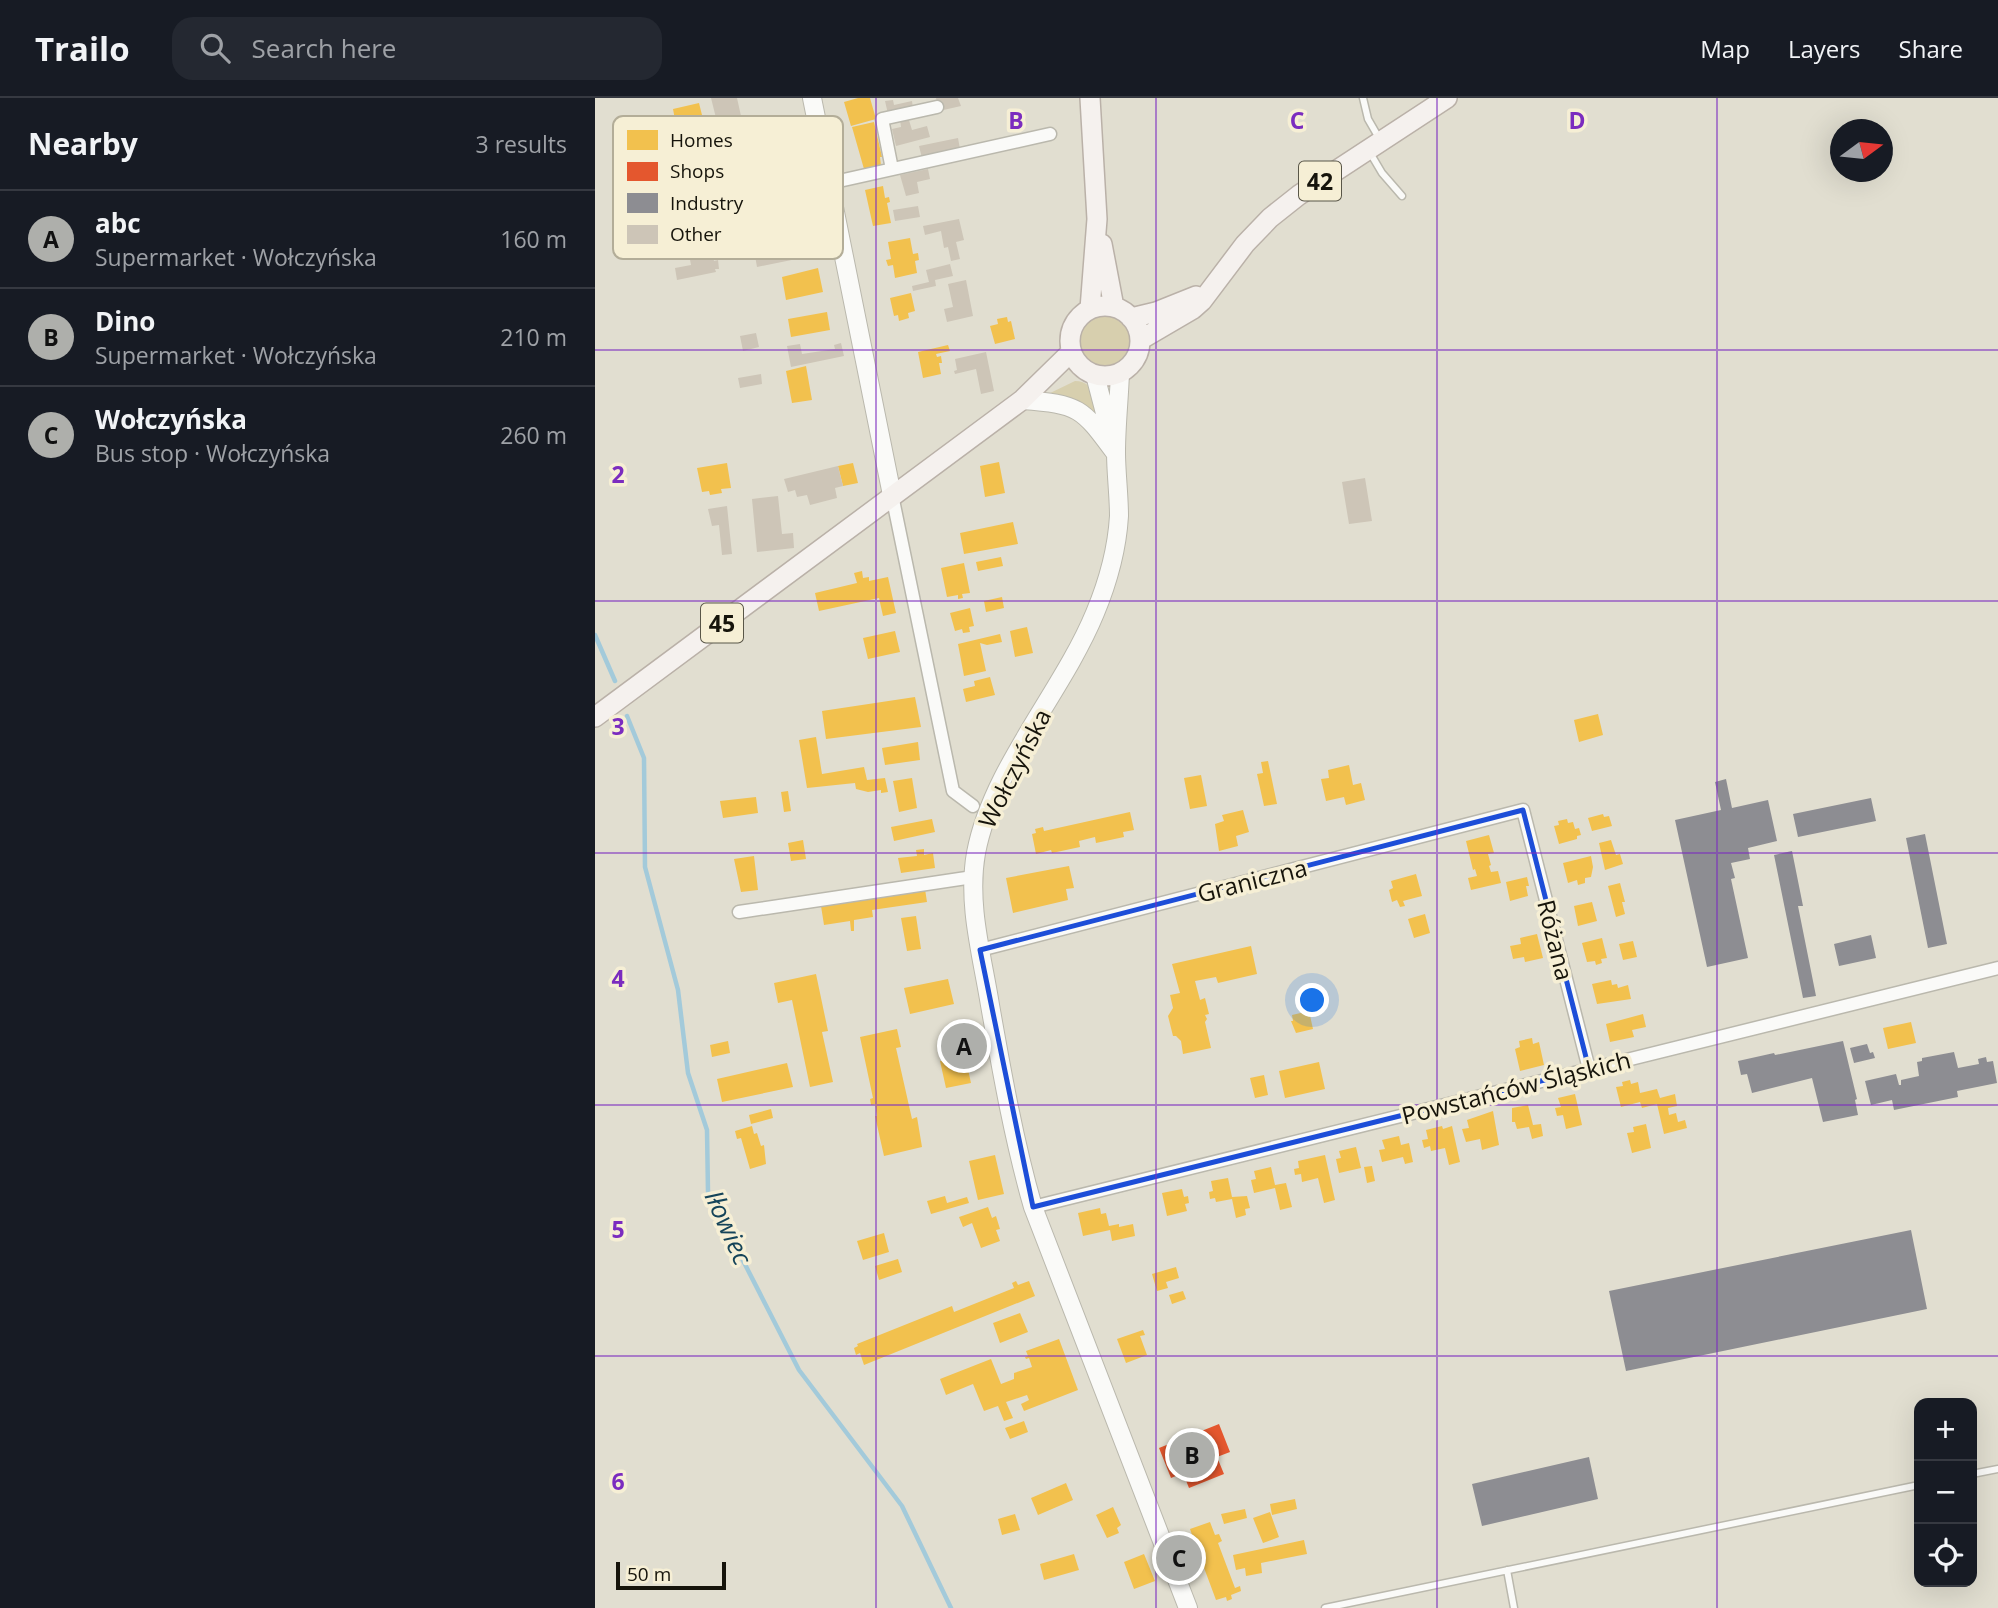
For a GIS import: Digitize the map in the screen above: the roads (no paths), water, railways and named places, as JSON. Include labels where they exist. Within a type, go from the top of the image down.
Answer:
[{"type":"main road","points":[[1090,98],[1097,219],[1090,309],[1075,323],[1070,342],[1071,352],[1089,372],[1108,377],[1120,373],[1135,359],[1140,340],[1137,328],[1123,312],[1097,219]]},
{"type":"main road","name":"42","points":[[1140,340],[1193,309],[1245,244],[1270,218],[1299,195],[1447,98]]},
{"type":"main road","name":"42","points":[[1090,309],[1102,306],[1123,312],[1174,306],[1212,287]]},
{"type":"main road","name":"45","points":[[595,717],[1022,400],[1071,352]]},
{"type":"main road","name":"45","points":[[1022,400],[1089,372]]},
{"type":"street","name":"Wołczyńska","points":[[812,98],[816,116]]},
{"type":"street","points":[[893,169],[882,120],[937,107]]},
{"type":"street","points":[[843,180],[1050,134]]},
{"type":"street","name":"Wołczyńska","points":[[843,252],[953,791],[973,806]]},
{"type":"street","name":"Wołczyńska","points":[[1089,372],[1116,454]]},
{"type":"street","name":"Wołczyńska","points":[[1120,373],[1116,454],[1119,515],[1115,551],[1095,613],[1018,752],[981,829],[973,877],[975,919],[1021,1166],[1033,1207],[1188,1608]]},
{"type":"street","points":[[1022,400],[1053,402],[1086,415],[1116,454]]},
{"type":"street","name":"Graniczna","points":[[980,950],[1523,810]]},
{"type":"street","name":"Różana","points":[[1523,810],[1589,1069]]},
{"type":"street","points":[[739,912],[973,877]]},
{"type":"street","name":"Powstańców Śląskich","points":[[1033,1207],[1998,968]]},
{"type":"lane","points":[[1363,98],[1382,173],[1402,196]]},
{"type":"lane","points":[[1977,1473],[1998,1469]]},
{"type":"lane","points":[[1325,1608],[1914,1486]]},
{"type":"lane","points":[[1507,1570],[1514,1608]]},
{"type":"waterway","name":"Iłowiec","points":[[595,635],[615,681]]},
{"type":"waterway","name":"Iłowiec","points":[[627,716],[644,758],[645,867],[678,990],[688,1073],[707,1130],[708,1192],[799,1370],[902,1506],[951,1608]]},
{"type":"place","name":"abc","points":[[964,1046]]},
{"type":"place","name":"Dino","points":[[1192,1455]]},
{"type":"place","name":"Wołczyńska","points":[[1179,1558]]}]
